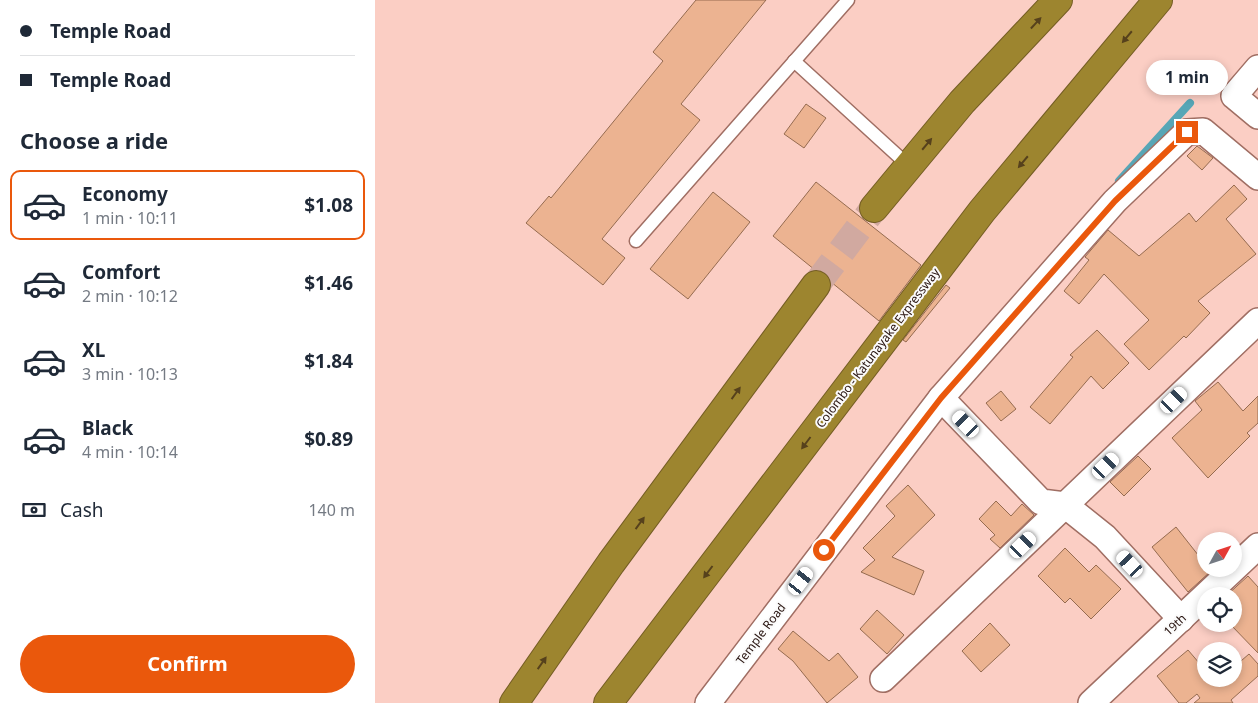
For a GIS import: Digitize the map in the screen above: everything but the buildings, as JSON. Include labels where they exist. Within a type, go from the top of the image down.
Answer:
[{"type":"highway","points":[[874,208],[962,102],[1058,0]]},
{"type":"highway","name":"Colombo - Katunayake Expressway","points":[[608,703],[982,211],[1158,0]]},
{"type":"highway","points":[[514,703],[611,563],[816,285]]},
{"type":"street","points":[[1258,68],[1234,96],[1258,116]]},
{"type":"street","name":"Temple Road","points":[[708,703],[941,398],[1115,201],[1187,132],[1203,131],[1258,178]]},
{"type":"street","points":[[883,679],[1258,321]]},
{"type":"street","points":[[941,398],[1041,502],[1065,505],[1105,537],[1181,619]]},
{"type":"street","name":"19th","points":[[1091,703],[1258,546]]},
{"type":"lane","points":[[636,241],[848,0]]},
{"type":"lane","points":[[794,61],[909,166]]},
{"type":"waterway","points":[[1119,181],[1190,103]]},
{"type":"tunnel","points":[[816,285],[874,208]]},
{"type":"route","points":[[824,550],[941,398],[1115,201],[1187,132]]}]
